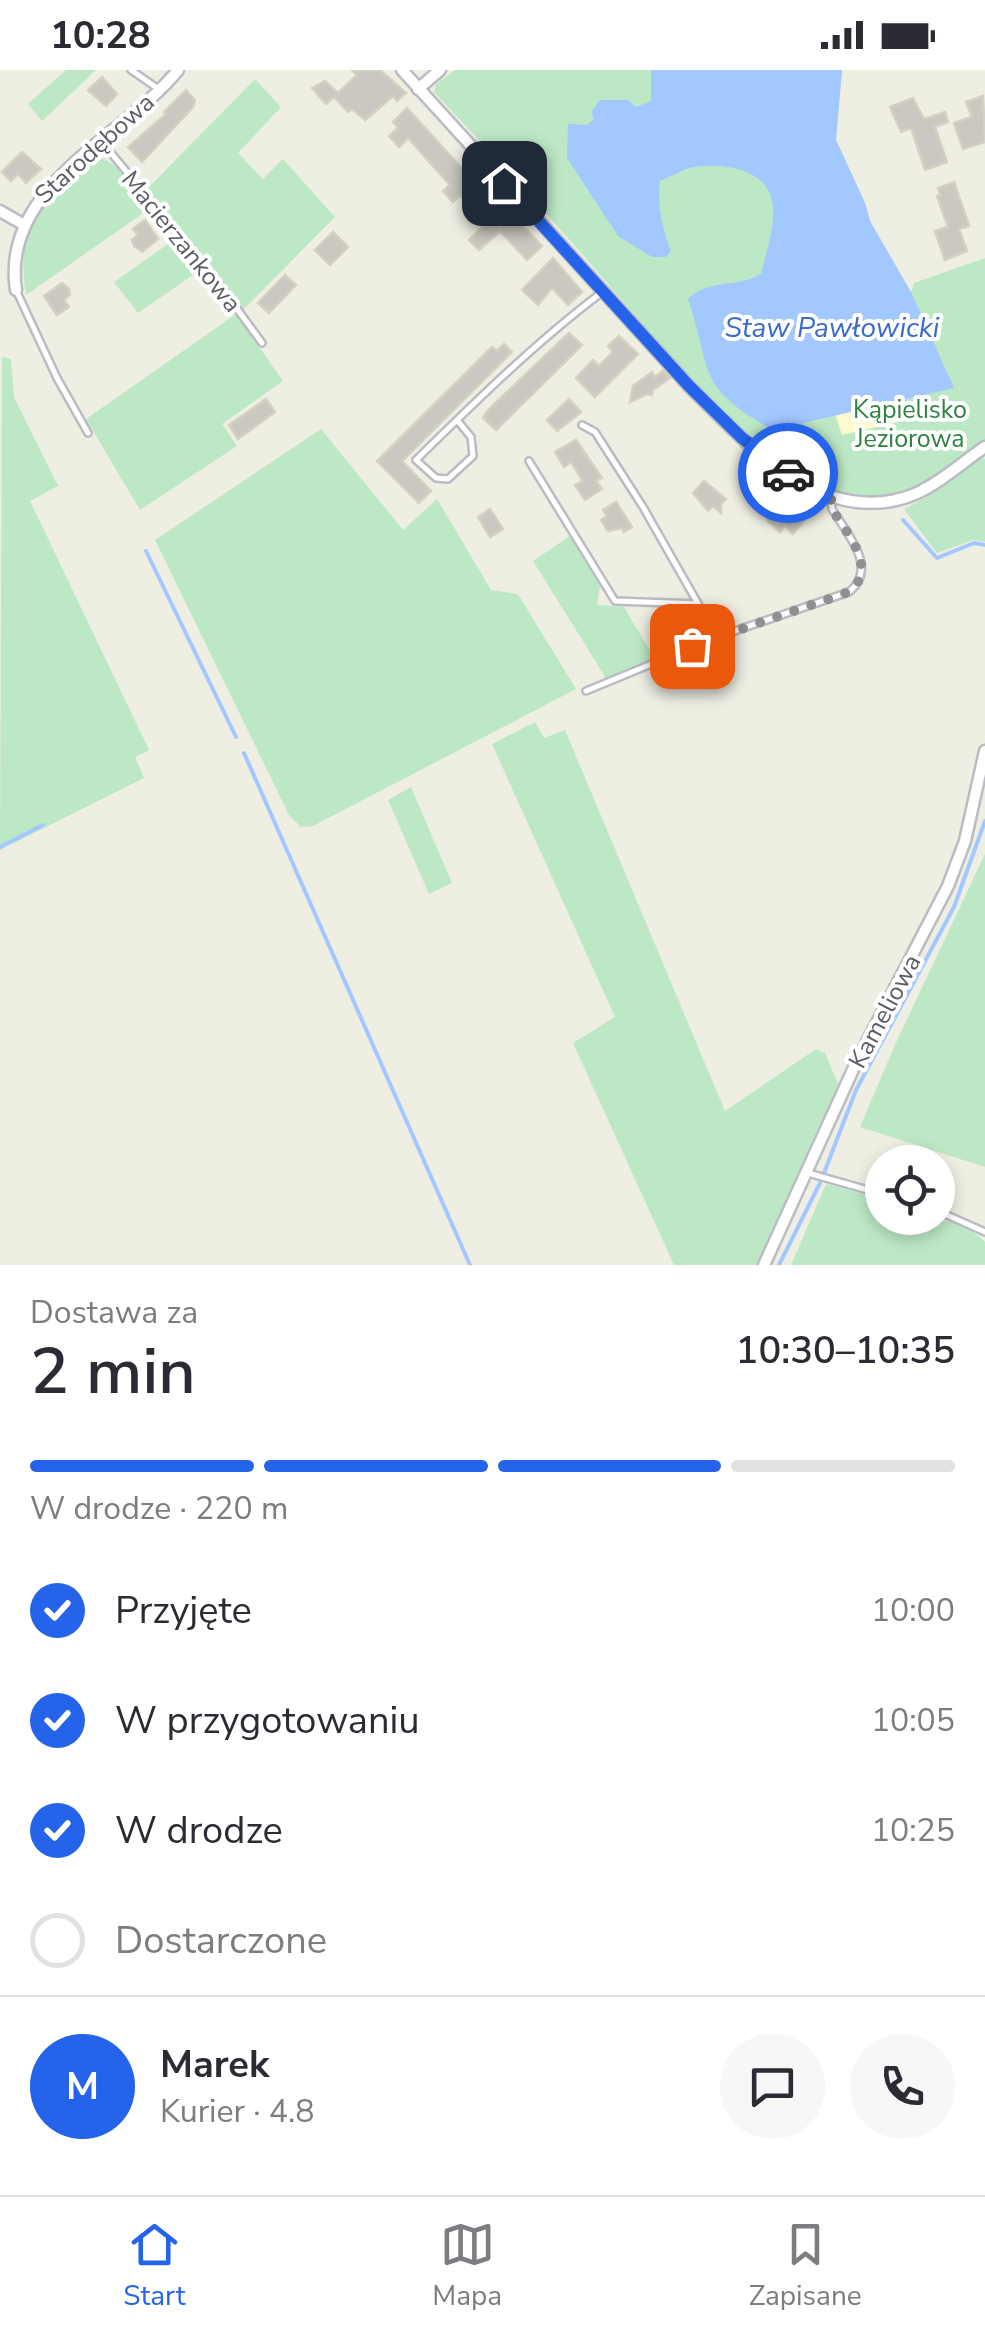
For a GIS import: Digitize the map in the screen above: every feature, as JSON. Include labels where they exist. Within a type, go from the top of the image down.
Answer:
[{"type":"street","name":"Starodębowa","points":[[16,290],[13,264],[21,223],[40,192],[178,70]]},
{"type":"street","points":[[402,70],[737,434],[786,472],[831,499],[849,504],[899,500],[920,492],[985,447]]},
{"type":"street","points":[[418,88],[440,70]]},
{"type":"street","points":[[0,211],[21,223]]},
{"type":"street","name":"Kameliowa","points":[[764,1265],[856,1062],[948,886],[968,828],[985,751]]},
{"type":"lane","points":[[131,70],[159,90]]},
{"type":"lane","name":"Macierzankowa","points":[[101,140],[220,284],[262,344]]},
{"type":"lane","points":[[16,290],[88,433]]},
{"type":"lane","points":[[457,420],[471,437],[474,456],[448,480],[436,478],[416,460],[457,420],[556,328],[604,292]]},
{"type":"lane","points":[[582,425],[595,432],[717,636]]},
{"type":"lane","points":[[528,462],[615,601],[698,604]]},
{"type":"lane","points":[[586,691],[717,636],[857,586],[864,565],[832,509],[831,499]]},
{"type":"lane","points":[[805,1172],[865,1189]]},
{"type":"lane","points":[[955,1219],[985,1232]]},
{"type":"green space","points":[[66,70],[96,70],[42,121],[28,104]]},
{"type":"green space","name":"Kąpielisko Jeziorowa","points":[[455,70],[842,70],[836,140],[870,221],[911,292],[914,283],[985,258],[985,441],[926,481],[876,498],[857,498],[825,489],[788,466],[750,435],[672,357],[434,92],[436,84]]},
{"type":"green space","points":[[255,79],[281,107],[238,153],[263,179],[283,159],[335,217],[242,311],[148,188]]},
{"type":"green space","points":[[97,155],[114,165],[152,207],[26,295],[24,248],[36,213],[61,184]]},
{"type":"green space","points":[[178,237],[203,268],[138,313],[114,282]]},
{"type":"green space","points":[[236,314],[283,381],[222,424],[237,446],[140,510],[86,419]]},
{"type":"green space","points":[[2,357],[11,359],[14,397],[58,486],[30,501],[149,750],[135,757],[144,778],[0,850]]},
{"type":"green space","points":[[321,429],[403,530],[437,499],[491,590],[518,594],[576,689],[313,826],[301,827],[289,815],[155,540]]},
{"type":"green space","points":[[982,458],[985,542],[973,540],[937,553],[904,509]]},
{"type":"green space","points":[[570,536],[600,586],[597,605],[624,607],[655,659],[606,678],[533,561]]},
{"type":"green space","points":[[535,722],[544,738],[565,730],[725,1111],[816,1049],[825,1053],[838,1084],[757,1265],[674,1265],[573,1043],[615,1017],[492,744]]},
{"type":"green space","points":[[411,787],[452,883],[429,894],[388,800]]},
{"type":"green space","points":[[985,854],[985,1167],[955,1157],[955,1145],[916,1145],[860,1127]]},
{"type":"green space","points":[[826,1184],[865,1194],[865,1235],[955,1235],[955,1224],[985,1242],[985,1265],[791,1265]]},
{"type":"sand","points":[[902,401],[907,420],[842,435],[835,414]]},
{"type":"water","name":"Staw Pawłowicki","points":[[651,70],[842,70],[836,140],[870,221],[912,294],[954,388],[773,430],[730,402],[718,389],[705,362],[688,299],[704,289],[761,274],[773,216],[766,187],[748,173],[724,166],[689,168],[660,181],[661,216],[671,251],[666,257],[652,257],[618,236],[567,158],[568,124],[587,125],[594,119],[591,112],[600,100],[628,100],[636,107],[651,101]]},
{"type":"building","points":[[352,70],[380,70],[406,93],[397,101],[393,96],[365,120],[352,109],[348,112],[334,97],[326,104],[312,88],[325,81],[338,93],[357,75]]},
{"type":"building","points":[[102,77],[117,94],[106,106],[88,90]]},
{"type":"building","points":[[186,90],[195,100],[193,107],[142,162],[128,147],[166,114]]},
{"type":"building","points":[[983,96],[985,142],[963,149],[954,123],[972,117],[966,102]]},
{"type":"building","points":[[913,98],[924,119],[945,112],[948,122],[935,127],[947,162],[925,170],[911,128],[901,132],[890,107]]},
{"type":"building","points":[[407,108],[511,222],[515,218],[542,246],[527,260],[500,231],[479,250],[469,240],[486,223],[460,195],[453,202],[443,191],[450,185],[408,138],[399,147],[389,136],[398,128],[393,122]]},
{"type":"building","points":[[22,152],[41,169],[26,183],[18,174],[11,181],[2,172]]},
{"type":"building","points":[[954,182],[969,226],[959,229],[967,251],[945,260],[935,231],[948,227],[937,196],[938,188]]},
{"type":"building","points":[[145,220],[158,239],[142,252],[134,246],[132,240],[138,235],[133,229]]},
{"type":"building","points":[[333,232],[348,247],[330,265],[315,250]]},
{"type":"building","points":[[553,258],[582,292],[568,305],[552,288],[538,305],[522,290]]},
{"type":"building","points":[[285,275],[296,285],[269,313],[258,303]]},
{"type":"building","points":[[62,283],[69,289],[70,295],[64,300],[69,307],[57,315],[44,296]]},
{"type":"building","points":[[569,333],[582,345],[496,430],[483,418],[488,410]]},
{"type":"building","points":[[619,336],[638,354],[595,397],[576,378],[593,360],[599,366],[613,351],[608,346]]},
{"type":"building","points":[[504,344],[512,352],[402,461],[431,491],[419,503],[377,461],[492,347],[497,351]]},
{"type":"building","points":[[663,371],[670,378],[652,395],[630,402],[633,386],[652,372],[655,377]]},
{"type":"building","points":[[266,399],[275,412],[238,439],[229,425]]},
{"type":"building","points":[[569,399],[581,412],[557,431],[547,420]]},
{"type":"building","points":[[576,440],[602,478],[596,481],[602,489],[585,500],[575,485],[583,481],[571,462],[564,467],[555,452]]},
{"type":"building","points":[[704,481],[726,499],[721,504],[721,513],[713,506],[708,511],[693,493]]},
{"type":"building","points":[[775,494],[805,520],[793,534],[785,526],[780,532],[767,520],[774,513],[765,505]]},
{"type":"building","points":[[616,502],[632,527],[624,532],[622,528],[608,531],[601,520],[607,516],[603,510]]},
{"type":"building","points":[[490,509],[503,529],[490,537],[478,517]]},
{"type":"waterway","points":[[903,520],[937,558],[974,543],[985,545]]},
{"type":"waterway","points":[[146,551],[236,737]]},
{"type":"waterway","points":[[244,753],[470,1265]]},
{"type":"waterway","points":[[824,1173],[856,1090],[954,907],[985,821]]},
{"type":"waterway","points":[[0,847],[43,825]]},
{"type":"waterway","points":[[779,1265],[820,1183]]},
{"type":"way so far","points":[[692,646],[849,592],[862,578],[864,565],[832,509],[831,499],[788,473]]},
{"type":"route","points":[[504,183],[689,386],[742,438],[788,473]]}]
